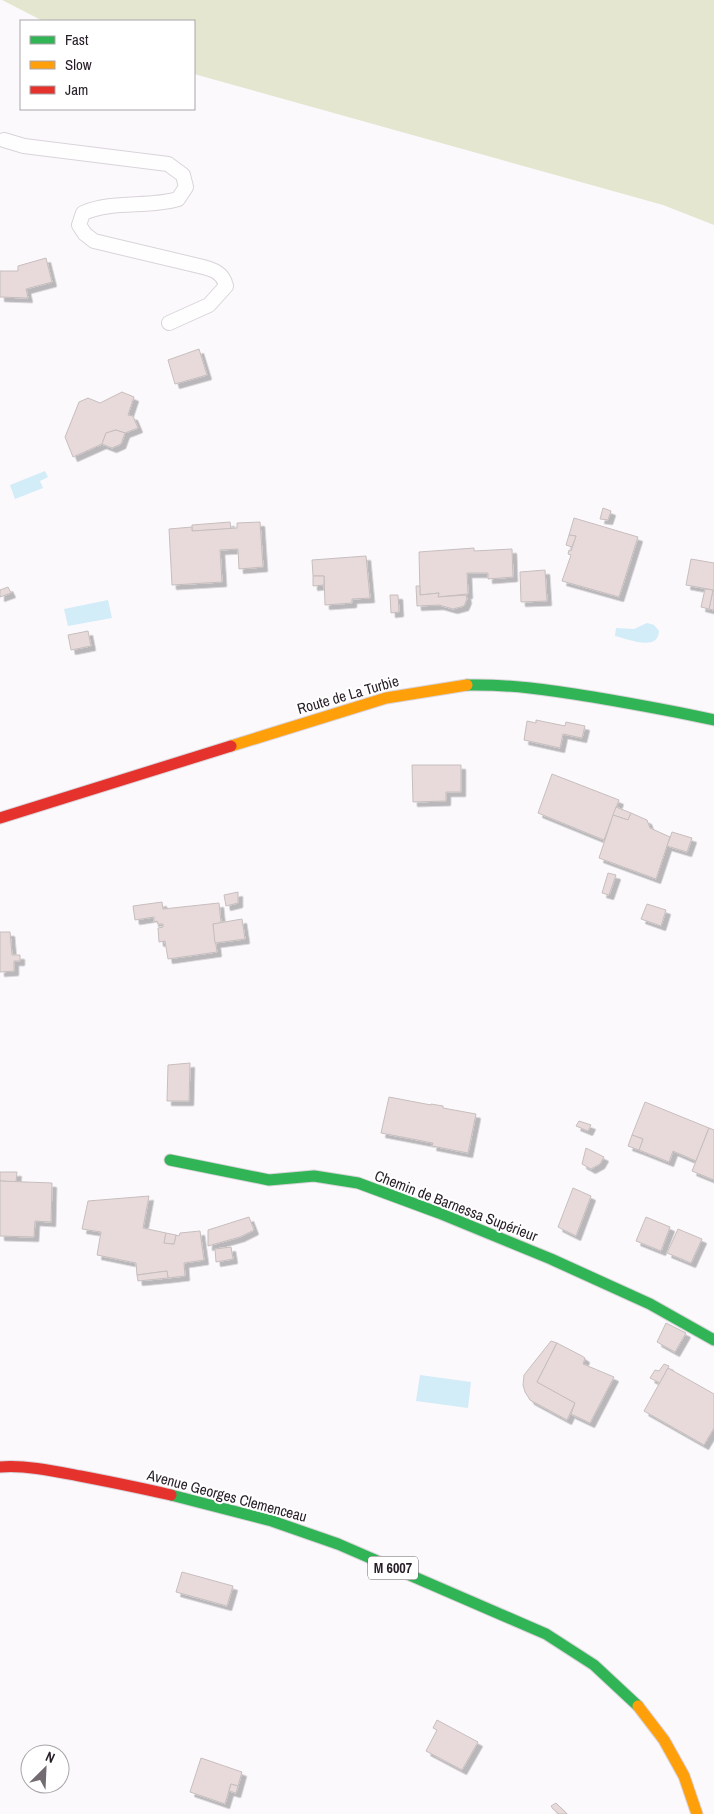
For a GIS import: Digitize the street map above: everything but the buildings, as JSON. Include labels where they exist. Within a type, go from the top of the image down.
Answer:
[{"type":"main road","name":"Route de La Turbie","points":[[0,818],[386,698],[462,685],[496,684],[533,687],[666,709],[714,720]]},
{"type":"main road","name":"Chemin de Barnessa Supérieur","points":[[170,1160],[269,1180],[314,1176],[358,1184],[439,1213],[551,1259],[650,1304],[714,1340]]},
{"type":"main road","name":"Avenue Georges Clemenceau","points":[[0,1467],[12,1466],[59,1472],[142,1488],[272,1521],[338,1544],[546,1634],[594,1665],[638,1705],[664,1740],[684,1776],[697,1814]]},
{"type":"lane","points":[[4,140],[24,146],[168,164],[183,175],[186,187],[178,199],[167,203],[99,207],[83,213],[79,225],[85,234],[94,241],[215,270],[224,278],[226,286],[209,305],[169,323]]},
{"type":"green space","points":[[2,0],[714,0],[714,225],[663,205],[195,74],[195,20],[41,20]]},
{"type":"water","points":[[45,471],[48,477],[40,481],[43,488],[15,499],[10,485]]},
{"type":"water","points":[[108,600],[112,618],[68,626],[64,609]]},
{"type":"water","points":[[647,623],[654,625],[659,631],[654,641],[648,643],[615,636],[616,628],[634,629]]},
{"type":"water","points":[[420,1375],[471,1382],[468,1408],[416,1401]]},
{"type":"traffic: fast","points":[[467,685],[561,692],[714,720]]},
{"type":"traffic: fast","points":[[170,1160],[269,1180],[314,1176],[358,1183],[439,1213],[551,1259],[650,1304],[714,1340]]},
{"type":"traffic: fast","points":[[171,1495],[272,1521],[338,1544],[546,1634],[594,1665],[638,1706]]},
{"type":"traffic: slow","points":[[231,746],[386,698],[467,685]]},
{"type":"traffic: slow","points":[[638,1706],[664,1740],[684,1776],[697,1814]]},
{"type":"traffic: jam","points":[[0,818],[231,746]]},
{"type":"traffic: jam","points":[[0,1467],[50,1470],[171,1495]]}]
